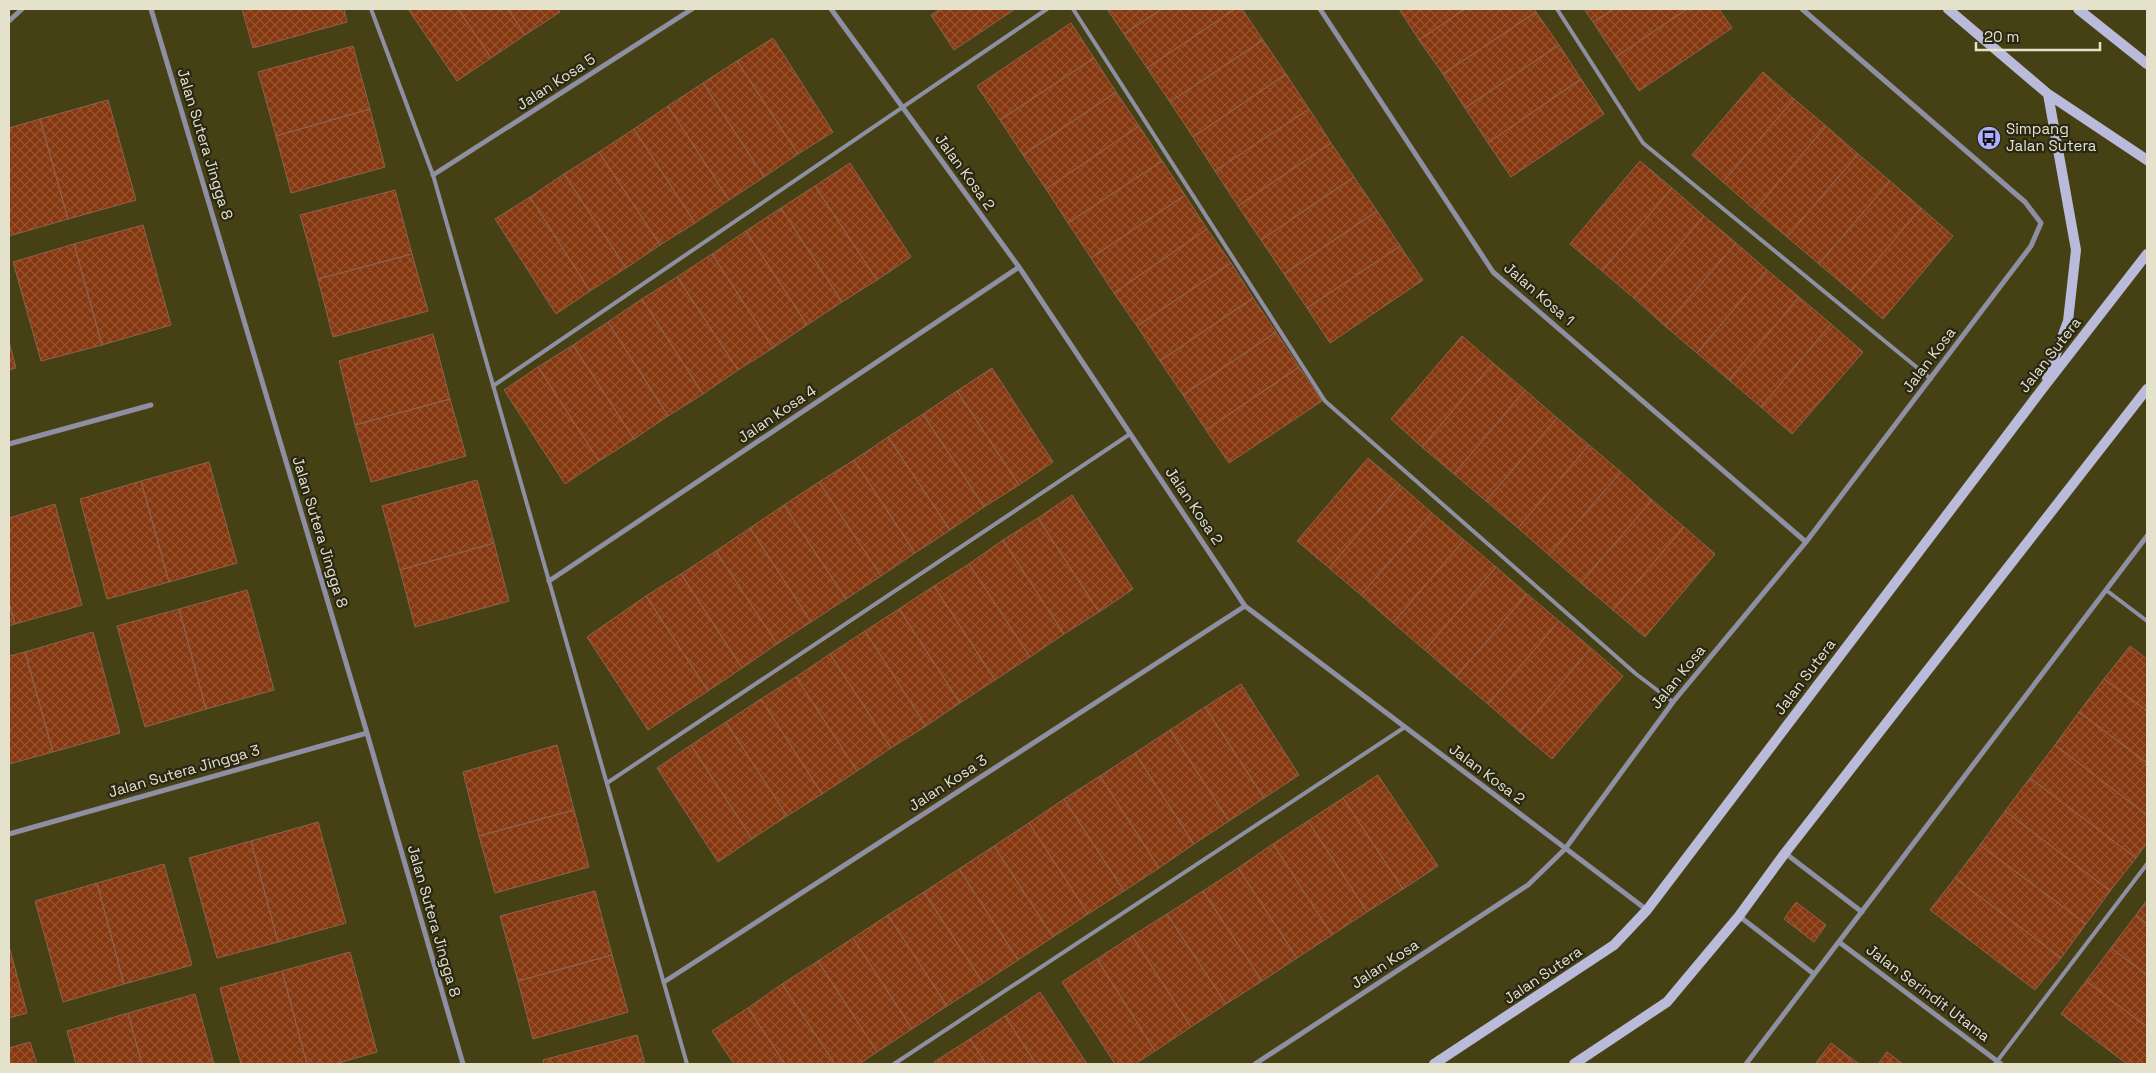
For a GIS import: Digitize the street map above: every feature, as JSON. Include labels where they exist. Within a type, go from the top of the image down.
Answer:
[{"type":"street","points":[[9,21],[22,9]]},
{"type":"street","name":"Jalan Sutera Jingga 8","points":[[151,9],[367,732],[463,1064]]},
{"type":"street","name":"Jalan Kosa 5","points":[[433,176],[692,9]]},
{"type":"street","name":"Jalan Kosa 2","points":[[831,9],[1019,267],[1245,606],[1648,910]]},
{"type":"street","name":"Jalan Kosa 1","points":[[1320,9],[1493,272],[1806,542]]},
{"type":"street","name":"Jalan Kosa","points":[[1255,1064],[1528,885],[1565,849],[1673,702],[1806,542],[2031,246],[2041,223],[2025,202],[1802,9]]},
{"type":"street","points":[[1948,9],[2048,94],[2147,160]]},
{"type":"street","points":[[2078,9],[2147,64]]},
{"type":"street","points":[[2043,388],[2068,321],[2076,250],[2048,94]]},
{"type":"street","name":"Jalan Sutera","points":[[1434,1064],[1614,945],[1648,910],[2043,388],[2147,254]]},
{"type":"street","name":"Jalan Kosa 4","points":[[549,581],[1019,267]]},
{"type":"street","points":[[1574,1064],[1667,1002],[1739,916],[1785,853],[2147,389]]},
{"type":"street","points":[[9,444],[151,405]]},
{"type":"street","points":[[1746,1064],[2147,536]]},
{"type":"street","name":"Jalan Kosa 3","points":[[664,982],[1245,606]]},
{"type":"street","name":"Jalan Sutera Jingga 3","points":[[9,834],[367,732]]},
{"type":"street","points":[[1785,853],[1862,912]]},
{"type":"street","points":[[1739,916],[1814,974]]},
{"type":"street","name":"Jalan Serindit Utama","points":[[1839,942],[1998,1063]]},
{"type":"lane","points":[[371,9],[433,176],[687,1064]]},
{"type":"lane","points":[[493,386],[903,109],[1047,9]]},
{"type":"lane","points":[[1073,9],[1325,402],[1636,674],[1673,702]]},
{"type":"lane","points":[[1557,9],[1643,143],[1931,378]]},
{"type":"lane","points":[[607,783],[1130,434]]},
{"type":"lane","points":[[2106,590],[2147,621]]},
{"type":"lane","points":[[894,1064],[1404,727]]},
{"type":"lane","points":[[1998,1063],[2147,864]]},
{"type":"building","points":[[242,9],[344,9],[347,22],[253,48]]},
{"type":"building","points":[[408,9],[458,9],[491,58],[457,81]]},
{"type":"building","points":[[458,9],[508,9],[525,35],[491,58]]},
{"type":"building","points":[[508,9],[558,9],[560,12],[525,35]]},
{"type":"building","points":[[941,9],[1015,9],[954,50],[931,15]]},
{"type":"building","points":[[1107,9],[1162,9],[1124,34]]},
{"type":"building","points":[[1162,9],[1235,9],[1147,68],[1124,34]]},
{"type":"building","points":[[1235,9],[1242,9],[1263,40],[1170,102],[1147,68]]},
{"type":"building","points":[[1399,9],[1465,9],[1419,40]]},
{"type":"building","points":[[1465,9],[1534,9],[1536,12],[1443,74],[1419,40]]},
{"type":"building","points":[[1584,9],[1614,9],[1593,22]]},
{"type":"building","points":[[1614,9],[1687,9],[1616,57],[1593,22]]},
{"type":"building","points":[[1687,9],[1719,9],[1732,28],[1639,91],[1616,57]]},
{"type":"building","points":[[1536,12],[1559,45],[1465,108],[1443,74]]},
{"type":"building","points":[[1071,23],[1094,58],[1000,120],[977,86]]},
{"type":"building","points":[[773,38],[833,132],[798,154],[737,61]]},
{"type":"building","points":[[1263,40],[1286,74],[1193,137],[1170,102]]},
{"type":"building","points":[[1559,45],[1581,79],[1488,143],[1465,108]]},
{"type":"building","points":[[353,46],[370,109],[276,136],[258,72]]},
{"type":"building","points":[[1094,58],[1116,92],[1023,155],[1000,120]]},
{"type":"building","points":[[737,61],[798,154],[764,177],[703,83]]},
{"type":"building","points":[[1763,72],[1794,99],[1723,182],[1692,155]]},
{"type":"building","points":[[1286,74],[1309,109],[1215,171],[1193,137]]},
{"type":"building","points":[[1581,79],[1604,114],[1511,177],[1488,143]]},
{"type":"building","points":[[703,83],[764,177],[729,200],[668,106]]},
{"type":"building","points":[[1116,92],[1139,126],[1046,189],[1023,155]]},
{"type":"building","points":[[1794,99],[1826,126],[1755,210],[1723,182]]},
{"type":"building","points":[[108,100],[136,200],[68,219],[40,119]]},
{"type":"building","points":[[668,106],[729,200],[695,223],[634,129]]},
{"type":"building","points":[[370,109],[385,167],[291,193],[276,136]]},
{"type":"building","points":[[1309,109],[1331,143],[1238,206],[1215,171]]},
{"type":"building","points":[[40,119],[68,219],[9,236],[9,128]]},
{"type":"building","points":[[1139,126],[1162,161],[1068,223],[1046,189]]},
{"type":"building","points":[[1826,126],[1858,154],[1787,237],[1755,210]]},
{"type":"building","points":[[634,129],[695,223],[660,245],[599,152]]},
{"type":"building","points":[[1331,143],[1354,177],[1261,240],[1238,206]]},
{"type":"building","points":[[599,152],[660,245],[626,268],[564,174]]},
{"type":"building","points":[[1858,154],[1890,181],[1819,264],[1787,237]]},
{"type":"building","points":[[1162,161],[1185,195],[1091,258],[1068,223]]},
{"type":"building","points":[[1640,161],[1672,188],[1602,271],[1570,244]]},
{"type":"building","points":[[850,163],[911,257],[877,280],[815,186]]},
{"type":"building","points":[[564,174],[626,268],[590,291],[530,197]]},
{"type":"building","points":[[1354,177],[1377,211],[1284,274],[1261,240]]},
{"type":"building","points":[[1890,181],[1921,208],[1851,291],[1819,264]]},
{"type":"building","points":[[815,186],[877,280],[842,302],[781,208]]},
{"type":"building","points":[[1672,188],[1704,216],[1634,298],[1602,271]]},
{"type":"building","points":[[395,190],[412,254],[318,279],[300,215]]},
{"type":"building","points":[[1185,195],[1207,229],[1114,293],[1091,258]]},
{"type":"building","points":[[530,197],[590,291],[556,314],[495,219]]},
{"type":"building","points":[[781,208],[842,302],[807,325],[746,231]]},
{"type":"building","points":[[1921,208],[1953,236],[1883,319],[1851,291]]},
{"type":"building","points":[[1377,211],[1400,246],[1307,308],[1284,274]]},
{"type":"building","points":[[1704,216],[1736,243],[1665,326],[1634,298]]},
{"type":"building","points":[[143,225],[171,325],[102,345],[74,244]]},
{"type":"building","points":[[1207,229],[1231,263],[1137,326],[1114,293]]},
{"type":"building","points":[[746,231],[807,325],[773,348],[712,254]]},
{"type":"building","points":[[1736,243],[1767,270],[1697,353],[1665,326]]},
{"type":"building","points":[[74,244],[102,345],[41,361],[13,262]]},
{"type":"building","points":[[1400,246],[1423,280],[1330,343],[1307,308]]},
{"type":"building","points":[[412,254],[428,311],[333,337],[318,279]]},
{"type":"building","points":[[712,254],[773,348],[738,370],[677,277]]},
{"type":"building","points":[[1231,263],[1253,298],[1160,361],[1137,326]]},
{"type":"building","points":[[1767,270],[1799,297],[1729,380],[1697,353]]},
{"type":"building","points":[[677,277],[738,370],[703,394],[642,299]]},
{"type":"building","points":[[1799,297],[1831,324],[1761,407],[1729,380]]},
{"type":"building","points":[[1253,298],[1276,332],[1183,395],[1160,361]]},
{"type":"building","points":[[642,299],[703,394],[668,416],[608,322]]},
{"type":"building","points":[[608,322],[668,416],[634,439],[573,345]]},
{"type":"building","points":[[1831,324],[1863,352],[1792,434],[1761,407]]},
{"type":"building","points":[[1276,332],[1299,367],[1206,430],[1183,395]]},
{"type":"building","points":[[433,334],[450,399],[355,425],[339,361]]},
{"type":"building","points":[[1462,336],[1493,363],[1422,447],[1391,419]]},
{"type":"building","points":[[9,342],[16,368],[9,370]]},
{"type":"building","points":[[573,345],[634,439],[599,461],[538,367]]},
{"type":"building","points":[[1493,363],[1525,390],[1454,474],[1422,447]]},
{"type":"building","points":[[538,367],[599,461],[565,484],[504,390]]},
{"type":"building","points":[[1299,367],[1322,401],[1229,463],[1206,430]]},
{"type":"building","points":[[992,368],[1053,462],[1019,485],[957,391]]},
{"type":"building","points":[[1525,390],[1557,418],[1486,501],[1454,474]]},
{"type":"building","points":[[957,391],[1019,485],[984,507],[923,414]]},
{"type":"building","points":[[450,399],[466,456],[371,482],[355,425]]},
{"type":"building","points":[[923,414],[984,507],[950,530],[888,437]]},
{"type":"building","points":[[1557,418],[1589,445],[1518,528],[1486,501]]},
{"type":"building","points":[[888,437],[950,530],[915,553],[854,460]]},
{"type":"building","points":[[1589,445],[1621,472],[1549,555],[1518,528]]},
{"type":"building","points":[[1368,458],[1400,485],[1329,568],[1297,541]]},
{"type":"building","points":[[854,460],[915,553],[881,576],[819,482]]},
{"type":"building","points":[[209,462],[237,563],[169,582],[141,481]]},
{"type":"building","points":[[1621,472],[1652,500],[1581,583],[1549,555]]},
{"type":"building","points":[[477,480],[494,543],[400,570],[382,506]]},
{"type":"building","points":[[141,481],[169,582],[107,599],[80,499]]},
{"type":"building","points":[[819,482],[881,576],[846,599],[784,505]]},
{"type":"building","points":[[1400,485],[1432,513],[1361,595],[1329,568]]},
{"type":"building","points":[[1072,495],[1133,589],[1099,612],[1038,518]]},
{"type":"building","points":[[1652,500],[1684,527],[1613,610],[1581,583]]},
{"type":"building","points":[[55,504],[82,605],[15,624],[9,603],[9,518]]},
{"type":"building","points":[[784,505],[846,599],[811,622],[750,528]]},
{"type":"building","points":[[1432,513],[1464,540],[1393,623],[1361,595]]},
{"type":"building","points":[[1038,518],[1099,612],[1064,634],[1003,540]]},
{"type":"building","points":[[1684,527],[1715,554],[1645,637],[1613,610]]},
{"type":"building","points":[[750,528],[811,622],[777,644],[716,551]]},
{"type":"building","points":[[1003,540],[1064,634],[1030,657],[969,564]]},
{"type":"building","points":[[1464,540],[1496,567],[1425,650],[1393,623]]},
{"type":"building","points":[[494,543],[509,601],[415,627],[400,570]]},
{"type":"building","points":[[716,551],[777,644],[742,668],[681,574]]},
{"type":"building","points":[[969,564],[1030,657],[995,680],[934,586]]},
{"type":"building","points":[[1496,567],[1527,594],[1456,677],[1425,650]]},
{"type":"building","points":[[681,574],[742,668],[708,691],[646,596]]},
{"type":"building","points":[[934,586],[995,680],[960,703],[899,609]]},
{"type":"building","points":[[247,590],[274,690],[206,709],[179,609]]},
{"type":"building","points":[[1527,594],[1559,621],[1488,704],[1456,677]]},
{"type":"building","points":[[646,596],[708,691],[648,730],[587,637]]},
{"type":"building","points":[[9,603],[15,624],[9,626]]},
{"type":"building","points":[[179,609],[206,709],[145,727],[117,626]]},
{"type":"building","points":[[899,609],[960,703],[926,726],[865,631]]},
{"type":"building","points":[[1559,621],[1591,648],[1520,732],[1488,704]]},
{"type":"building","points":[[865,631],[926,726],[891,748],[830,654]]},
{"type":"building","points":[[93,632],[120,733],[53,752],[25,652]]},
{"type":"building","points":[[2130,646],[2147,659],[2147,711],[2104,679]]},
{"type":"building","points":[[1591,648],[1623,676],[1552,759],[1520,732]]},
{"type":"building","points":[[25,652],[53,752],[9,764],[9,656]]},
{"type":"building","points":[[830,654],[891,748],[857,771],[796,677]]},
{"type":"building","points":[[796,677],[857,771],[822,794],[761,699]]},
{"type":"building","points":[[2104,679],[2147,711],[2147,763],[2079,712]]},
{"type":"building","points":[[1241,684],[1299,775],[1264,798],[1205,707]]},
{"type":"building","points":[[761,699],[822,794],[787,816],[726,722]]},
{"type":"building","points":[[1205,707],[1264,798],[1229,821],[1170,730]]},
{"type":"building","points":[[2079,712],[2147,763],[2147,815],[2055,745]]},
{"type":"building","points":[[726,722],[787,816],[752,839],[691,745]]},
{"type":"building","points":[[1170,730],[1229,821],[1194,844],[1135,753]]},
{"type":"building","points":[[557,745],[574,810],[479,836],[463,772]]},
{"type":"building","points":[[691,745],[752,839],[718,862],[657,768]]},
{"type":"building","points":[[2055,745],[2147,815],[2147,843],[2136,858],[2030,778]]},
{"type":"building","points":[[1135,753],[1194,844],[1159,868],[1100,776]]},
{"type":"building","points":[[1378,775],[1438,866],[1403,889],[1343,798]]},
{"type":"building","points":[[1100,776],[1159,868],[1124,891],[1064,799]]},
{"type":"building","points":[[2030,778],[2136,858],[2110,891],[2005,811]]},
{"type":"building","points":[[1343,798],[1403,889],[1367,912],[1308,821]]},
{"type":"building","points":[[1064,799],[1124,891],[1088,914],[1029,823]]},
{"type":"building","points":[[574,810],[589,867],[495,893],[479,836]]},
{"type":"building","points":[[2005,811],[2110,891],[2086,924],[1980,845]]},
{"type":"building","points":[[1308,821],[1367,912],[1332,935],[1273,844]]},
{"type":"building","points":[[318,822],[346,923],[278,942],[251,841]]},
{"type":"building","points":[[1029,823],[1088,914],[1053,937],[994,846]]},
{"type":"building","points":[[251,841],[278,942],[217,958],[189,858]]},
{"type":"building","points":[[1273,844],[1332,935],[1297,958],[1238,868]]},
{"type":"building","points":[[1980,845],[2086,924],[2061,958],[1955,878]]},
{"type":"building","points":[[994,846],[1053,937],[1018,960],[959,869]]},
{"type":"building","points":[[164,864],[192,965],[124,984],[97,883]]},
{"type":"building","points":[[1238,868],[1297,958],[1262,981],[1203,891]]},
{"type":"building","points":[[959,869],[1018,960],[983,983],[924,892]]},
{"type":"building","points":[[1955,878],[2061,958],[2035,990],[1930,910]]},
{"type":"building","points":[[97,883],[124,984],[63,1002],[35,901]]},
{"type":"building","points":[[595,891],[612,955],[518,981],[500,916]]},
{"type":"building","points":[[1203,891],[1262,981],[1226,1004],[1167,914]]},
{"type":"building","points":[[924,892],[983,983],[947,1006],[888,915]]},
{"type":"building","points":[[2147,900],[2147,924],[2136,915]]},
{"type":"building","points":[[1796,902],[1826,925],[1814,942],[1784,919]]},
{"type":"building","points":[[1167,914],[1226,1004],[1191,1027],[1132,936]]},
{"type":"building","points":[[888,915],[947,1006],[912,1029],[853,938]]},
{"type":"building","points":[[2136,915],[2147,924],[2147,975],[2111,948]]},
{"type":"building","points":[[1132,936],[1191,1027],[1155,1051],[1097,959]]},
{"type":"building","points":[[853,938],[912,1029],[877,1052],[818,961]]},
{"type":"building","points":[[9,946],[27,1013],[9,1018]]},
{"type":"building","points":[[2111,948],[2147,975],[2147,1027],[2086,981]]},
{"type":"building","points":[[350,952],[377,1052],[335,1064],[307,1064],[282,971]]},
{"type":"building","points":[[612,955],[628,1012],[533,1039],[518,981]]},
{"type":"building","points":[[1097,959],[1155,1051],[1135,1064],[1115,1064],[1062,982]]},
{"type":"building","points":[[818,961],[877,1052],[859,1064],[835,1064],[782,984]]},
{"type":"building","points":[[282,971],[307,1064],[241,1064],[220,988]]},
{"type":"building","points":[[2086,981],[2147,1027],[2147,1064],[2127,1064],[2061,1014]]},
{"type":"building","points":[[782,984],[835,1064],[785,1064],[748,1008]]},
{"type":"building","points":[[1040,992],[1087,1064],[1036,1064],[1005,1016]]},
{"type":"building","points":[[195,994],[214,1064],[142,1064],[128,1013]]},
{"type":"building","points":[[748,1008],[785,1064],[734,1064],[712,1031]]},
{"type":"building","points":[[128,1013],[142,1064],[76,1064],[67,1031]]},
{"type":"building","points":[[1005,1016],[1036,1064],[986,1064],[970,1039]]},
{"type":"building","points":[[637,1035],[645,1064],[544,1064],[543,1060]]},
{"type":"building","points":[[970,1039],[986,1064],[936,1064],[934,1062]]},
{"type":"building","points":[[30,1042],[37,1064],[9,1064],[9,1048]]},
{"type":"building","points":[[1831,1043],[1859,1064],[1815,1064]]},
{"type":"building","points":[[1887,1052],[1903,1064],[1878,1064]]},
{"type":"place","name":"Simpang Jalan Sutera","points":[[1989,138]]}]
